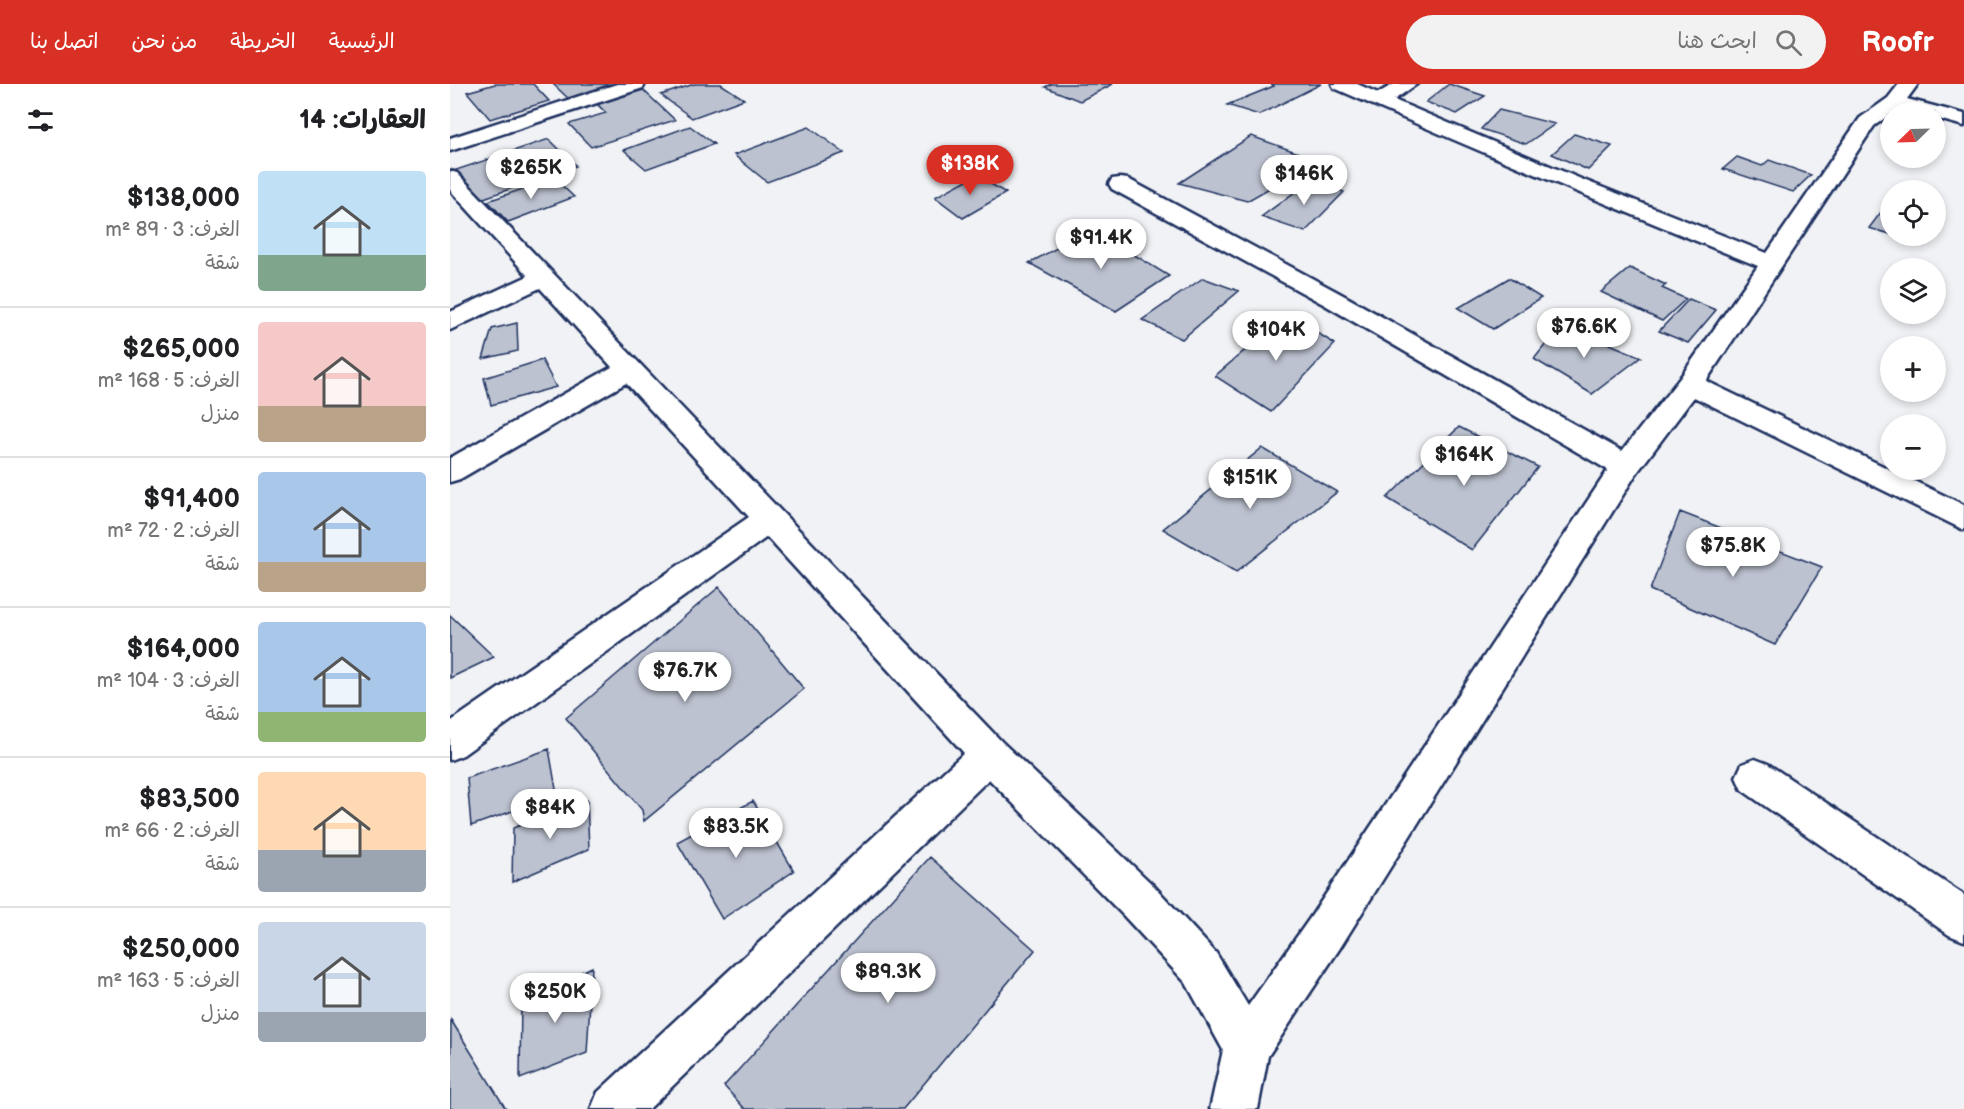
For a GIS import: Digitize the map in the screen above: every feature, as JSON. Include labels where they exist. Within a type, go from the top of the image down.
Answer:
[{"type":"street","points":[[450,146],[636,84]]},
{"type":"street","points":[[1341,84],[1573,184],[1771,264]]},
{"type":"street","points":[[1378,101],[1408,84]]},
{"type":"street","points":[[1234,1109],[1247,1047],[1325,933],[1626,467],[1690,384],[1867,122],[1902,93],[1964,120]]},
{"type":"street","points":[[450,177],[989,754],[1139,901],[1201,968],[1247,1047]]},
{"type":"street","points":[[1120,184],[1334,300],[1626,467]]},
{"type":"street","points":[[450,322],[545,277]]},
{"type":"street","points":[[450,471],[628,370]]},
{"type":"street","points":[[1690,384],[1964,518]]},
{"type":"street","points":[[450,743],[768,520]]},
{"type":"street","points":[[615,1109],[989,754]]},
{"type":"street","points":[[1755,777],[1964,920]]},
{"type":"building","points":[[495,84],[533,84],[549,101],[490,119],[467,92]]},
{"type":"building","points":[[553,84],[628,84],[571,101]]},
{"type":"building","points":[[694,84],[721,84],[744,99],[692,118],[661,95]]},
{"type":"building","points":[[1051,84],[1113,84],[1080,101],[1045,87]]},
{"type":"building","points":[[1271,84],[1321,84],[1259,115],[1227,105],[1274,86]]},
{"type":"building","points":[[1449,84],[1485,96],[1457,114],[1426,102]]},
{"type":"building","points":[[643,90],[675,120],[591,147],[569,124],[606,113],[597,104]]},
{"type":"building","points":[[1499,110],[1555,124],[1526,144],[1481,129]]},
{"type":"building","points":[[690,126],[714,144],[646,169],[624,150]]},
{"type":"building","points":[[809,127],[844,153],[767,182],[734,155]]},
{"type":"building","points":[[1574,134],[1612,146],[1588,170],[1552,154]]},
{"type":"building","points":[[1251,136],[1318,160],[1247,201],[1179,183]]},
{"type":"building","points":[[549,139],[576,166],[475,201],[450,172]]},
{"type":"building","points":[[1737,157],[1762,166],[1769,160],[1811,175],[1793,192],[1723,169]]},
{"type":"building","points":[[976,175],[1006,193],[963,218],[935,197]]},
{"type":"building","points":[[554,178],[574,197],[508,222],[488,201]]},
{"type":"building","points":[[1311,180],[1344,192],[1305,232],[1261,217]]},
{"type":"building","points":[[1880,214],[1880,231],[1869,228]]},
{"type":"building","points":[[1092,229],[1169,276],[1116,311],[1029,263]]},
{"type":"building","points":[[1630,268],[1666,285],[1662,288],[1686,299],[1662,321],[1601,292]]},
{"type":"building","points":[[1203,278],[1239,291],[1182,339],[1142,320]]},
{"type":"building","points":[[1509,278],[1541,298],[1493,329],[1458,308]]},
{"type":"building","points":[[1689,299],[1716,310],[1688,343],[1659,331]]},
{"type":"building","points":[[1287,314],[1335,344],[1271,412],[1215,376]]},
{"type":"building","points":[[517,323],[518,351],[483,359],[492,329]]},
{"type":"building","points":[[1562,324],[1641,357],[1592,394],[1534,359]]},
{"type":"building","points":[[542,360],[556,387],[491,405],[484,378]]},
{"type":"building","points":[[1459,427],[1538,467],[1472,550],[1387,498]]},
{"type":"building","points":[[1262,448],[1337,492],[1236,572],[1163,529]]},
{"type":"building","points":[[1680,512],[1822,567],[1775,645],[1650,590]]},
{"type":"building","points":[[719,587],[804,689],[644,821],[642,810],[566,718]]},
{"type":"building","points":[[450,615],[494,657],[450,678]]},
{"type":"building","points":[[549,749],[557,795],[471,826],[467,778]]},
{"type":"building","points":[[587,800],[589,849],[512,882],[513,828]]},
{"type":"building","points":[[753,801],[794,871],[722,919],[677,842]]},
{"type":"building","points":[[930,857],[1035,950],[903,1109],[745,1109],[724,1086]]},
{"type":"building","points":[[592,967],[587,1053],[520,1079],[521,1000]]},
{"type":"building","points":[[451,1020],[506,1109],[450,1109]]}]
